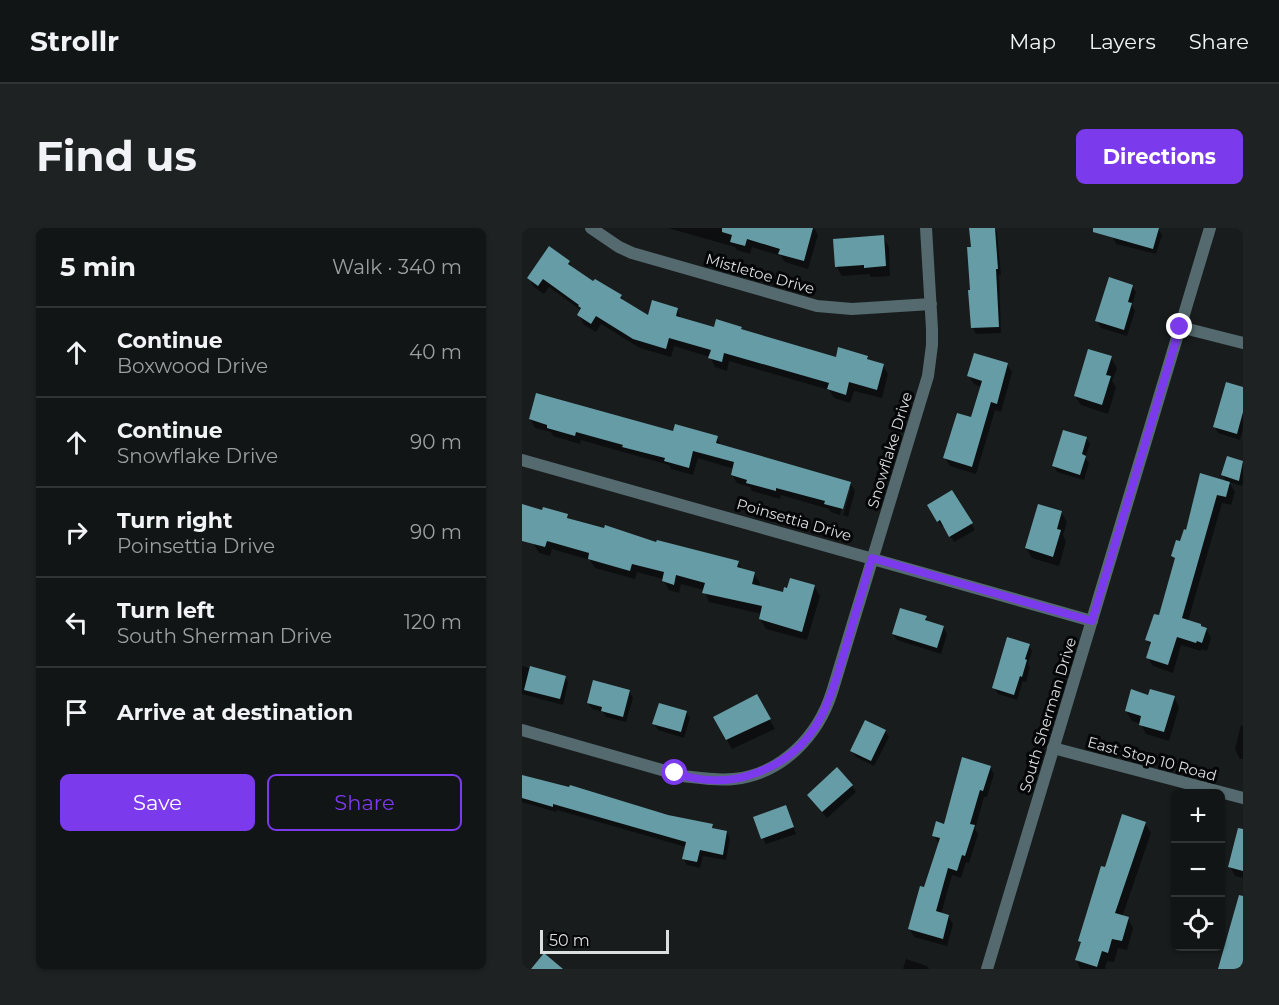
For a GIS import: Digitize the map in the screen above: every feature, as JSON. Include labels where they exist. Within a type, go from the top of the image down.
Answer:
[{"type":"street","name":"Mistletoe Drive","points":[[591,228],[632,253],[817,306],[852,309],[931,304]]},
{"type":"street","name":"Snowflake Drive","points":[[522,730],[683,776],[708,780],[741,778],[757,774],[780,763],[810,735],[827,706],[928,376],[932,345],[926,228]]},
{"type":"street","name":"South Sherman Drive","points":[[987,969],[1210,228]]},
{"type":"street","points":[[1180,327],[1243,343]]},
{"type":"street","name":"Poinsettia Drive","points":[[522,460],[1092,621]]},
{"type":"street","name":"East Stop 10 Road","points":[[1053,748],[1243,798]]},
{"type":"building","points":[[722,228],[813,228],[804,261],[778,254],[780,249],[747,239],[745,246],[730,242],[732,235],[722,232]]},
{"type":"building","points":[[969,228],[995,228],[999,327],[971,328],[967,247],[971,247]]},
{"type":"building","points":[[1093,228],[1159,228],[1153,249],[1093,232]]},
{"type":"building","points":[[884,235],[886,266],[835,267],[833,239]]},
{"type":"building","points":[[549,246],[570,261],[568,264],[593,281],[595,279],[622,295],[620,298],[648,315],[652,300],[678,308],[676,316],[714,327],[716,319],[742,327],[741,329],[836,357],[838,347],[868,356],[867,359],[884,364],[877,390],[849,382],[846,395],[827,389],[829,383],[724,353],[722,362],[708,358],[711,350],[669,338],[666,349],[633,339],[596,316],[591,324],[577,315],[581,308],[579,305],[543,279],[538,286],[527,278]]},
{"type":"building","points":[[1109,277],[1133,285],[1128,302],[1132,303],[1124,330],[1095,321]]},
{"type":"building","points":[[1088,349],[1112,356],[1106,375],[1111,376],[1102,405],[1074,396]]},
{"type":"building","points":[[974,353],[1008,363],[997,404],[991,402],[972,467],[943,458],[957,413],[971,417],[982,381],[967,376]]},
{"type":"building","points":[[1226,382],[1243,387],[1243,412],[1237,434],[1213,427]]},
{"type":"building","points":[[536,393],[673,431],[675,424],[718,436],[716,443],[851,482],[843,509],[824,504],[825,501],[746,483],[747,480],[731,475],[734,462],[693,451],[689,468],[664,461],[665,458],[622,447],[623,445],[576,432],[575,436],[547,428],[547,425],[529,419]]},
{"type":"building","points":[[1063,430],[1087,437],[1082,454],[1086,456],[1080,475],[1052,466]]},
{"type":"building","points":[[1227,456],[1243,461],[1239,481],[1221,475]]},
{"type":"building","points":[[1200,473],[1230,482],[1226,497],[1217,495],[1182,618],[1207,628],[1202,643],[1177,637],[1168,665],[1146,658],[1151,642],[1145,640],[1154,614],[1159,615],[1175,558],[1171,556],[1176,540],[1180,541],[1184,529],[1186,530]]},
{"type":"building","points":[[952,490],[973,523],[949,537],[940,520],[937,522],[927,505]]},
{"type":"building","points":[[522,504],[568,514],[567,518],[604,528],[605,525],[656,542],[657,540],[739,561],[737,567],[755,572],[752,584],[783,592],[790,578],[815,585],[802,632],[759,619],[762,606],[702,593],[705,583],[676,575],[674,585],[662,581],[664,572],[632,564],[630,571],[588,559],[589,553],[547,541],[545,547],[522,541]]},
{"type":"building","points":[[1038,504],[1062,511],[1057,529],[1061,530],[1053,557],[1025,548]]},
{"type":"building","points":[[900,608],[927,616],[925,620],[944,626],[937,648],[892,634]]},
{"type":"building","points":[[1007,637],[1030,644],[1022,677],[1020,676],[1014,695],[992,688]]},
{"type":"building","points":[[530,666],[566,676],[560,699],[524,690]]},
{"type":"building","points":[[593,680],[630,690],[623,717],[601,711],[602,707],[587,703]]},
{"type":"building","points":[[1131,689],[1148,695],[1150,689],[1175,696],[1164,732],[1139,725],[1141,716],[1125,711]]},
{"type":"building","points":[[757,694],[771,719],[726,740],[713,717]]},
{"type":"building","points":[[659,703],[687,711],[681,732],[652,724]]},
{"type":"building","points":[[865,720],[886,730],[871,761],[850,751]]},
{"type":"building","points":[[962,757],[991,766],[983,791],[980,790],[970,824],[975,825],[965,856],[962,855],[957,871],[948,868],[936,911],[949,915],[943,939],[908,929],[920,886],[924,887],[940,838],[932,836],[936,821],[944,824]]},
{"type":"building","points":[[837,767],[853,785],[822,812],[807,795]]},
{"type":"building","points":[[522,775],[569,787],[570,785],[668,815],[713,824],[712,828],[727,831],[723,855],[700,850],[697,862],[682,859],[686,842],[553,804],[553,807],[522,798]]},
{"type":"building","points":[[786,805],[794,827],[761,839],[753,817]]},
{"type":"building","points":[[1122,814],[1146,822],[1115,913],[1129,917],[1122,941],[1112,939],[1108,953],[1102,951],[1097,967],[1075,960],[1081,942],[1078,941],[1101,866],[1105,867]]},
{"type":"building","points":[[1238,828],[1243,829],[1243,871],[1228,867]]},
{"type":"building","points":[[1239,895],[1243,896],[1243,969],[1218,969],[1225,951]]},
{"type":"building","points":[[544,953],[563,969],[531,969]]},
{"type":"route","points":[[675,773],[708,780],[733,780],[757,774],[780,763],[805,741],[819,721],[830,699],[872,558],[1092,621],[1180,327]]}]
